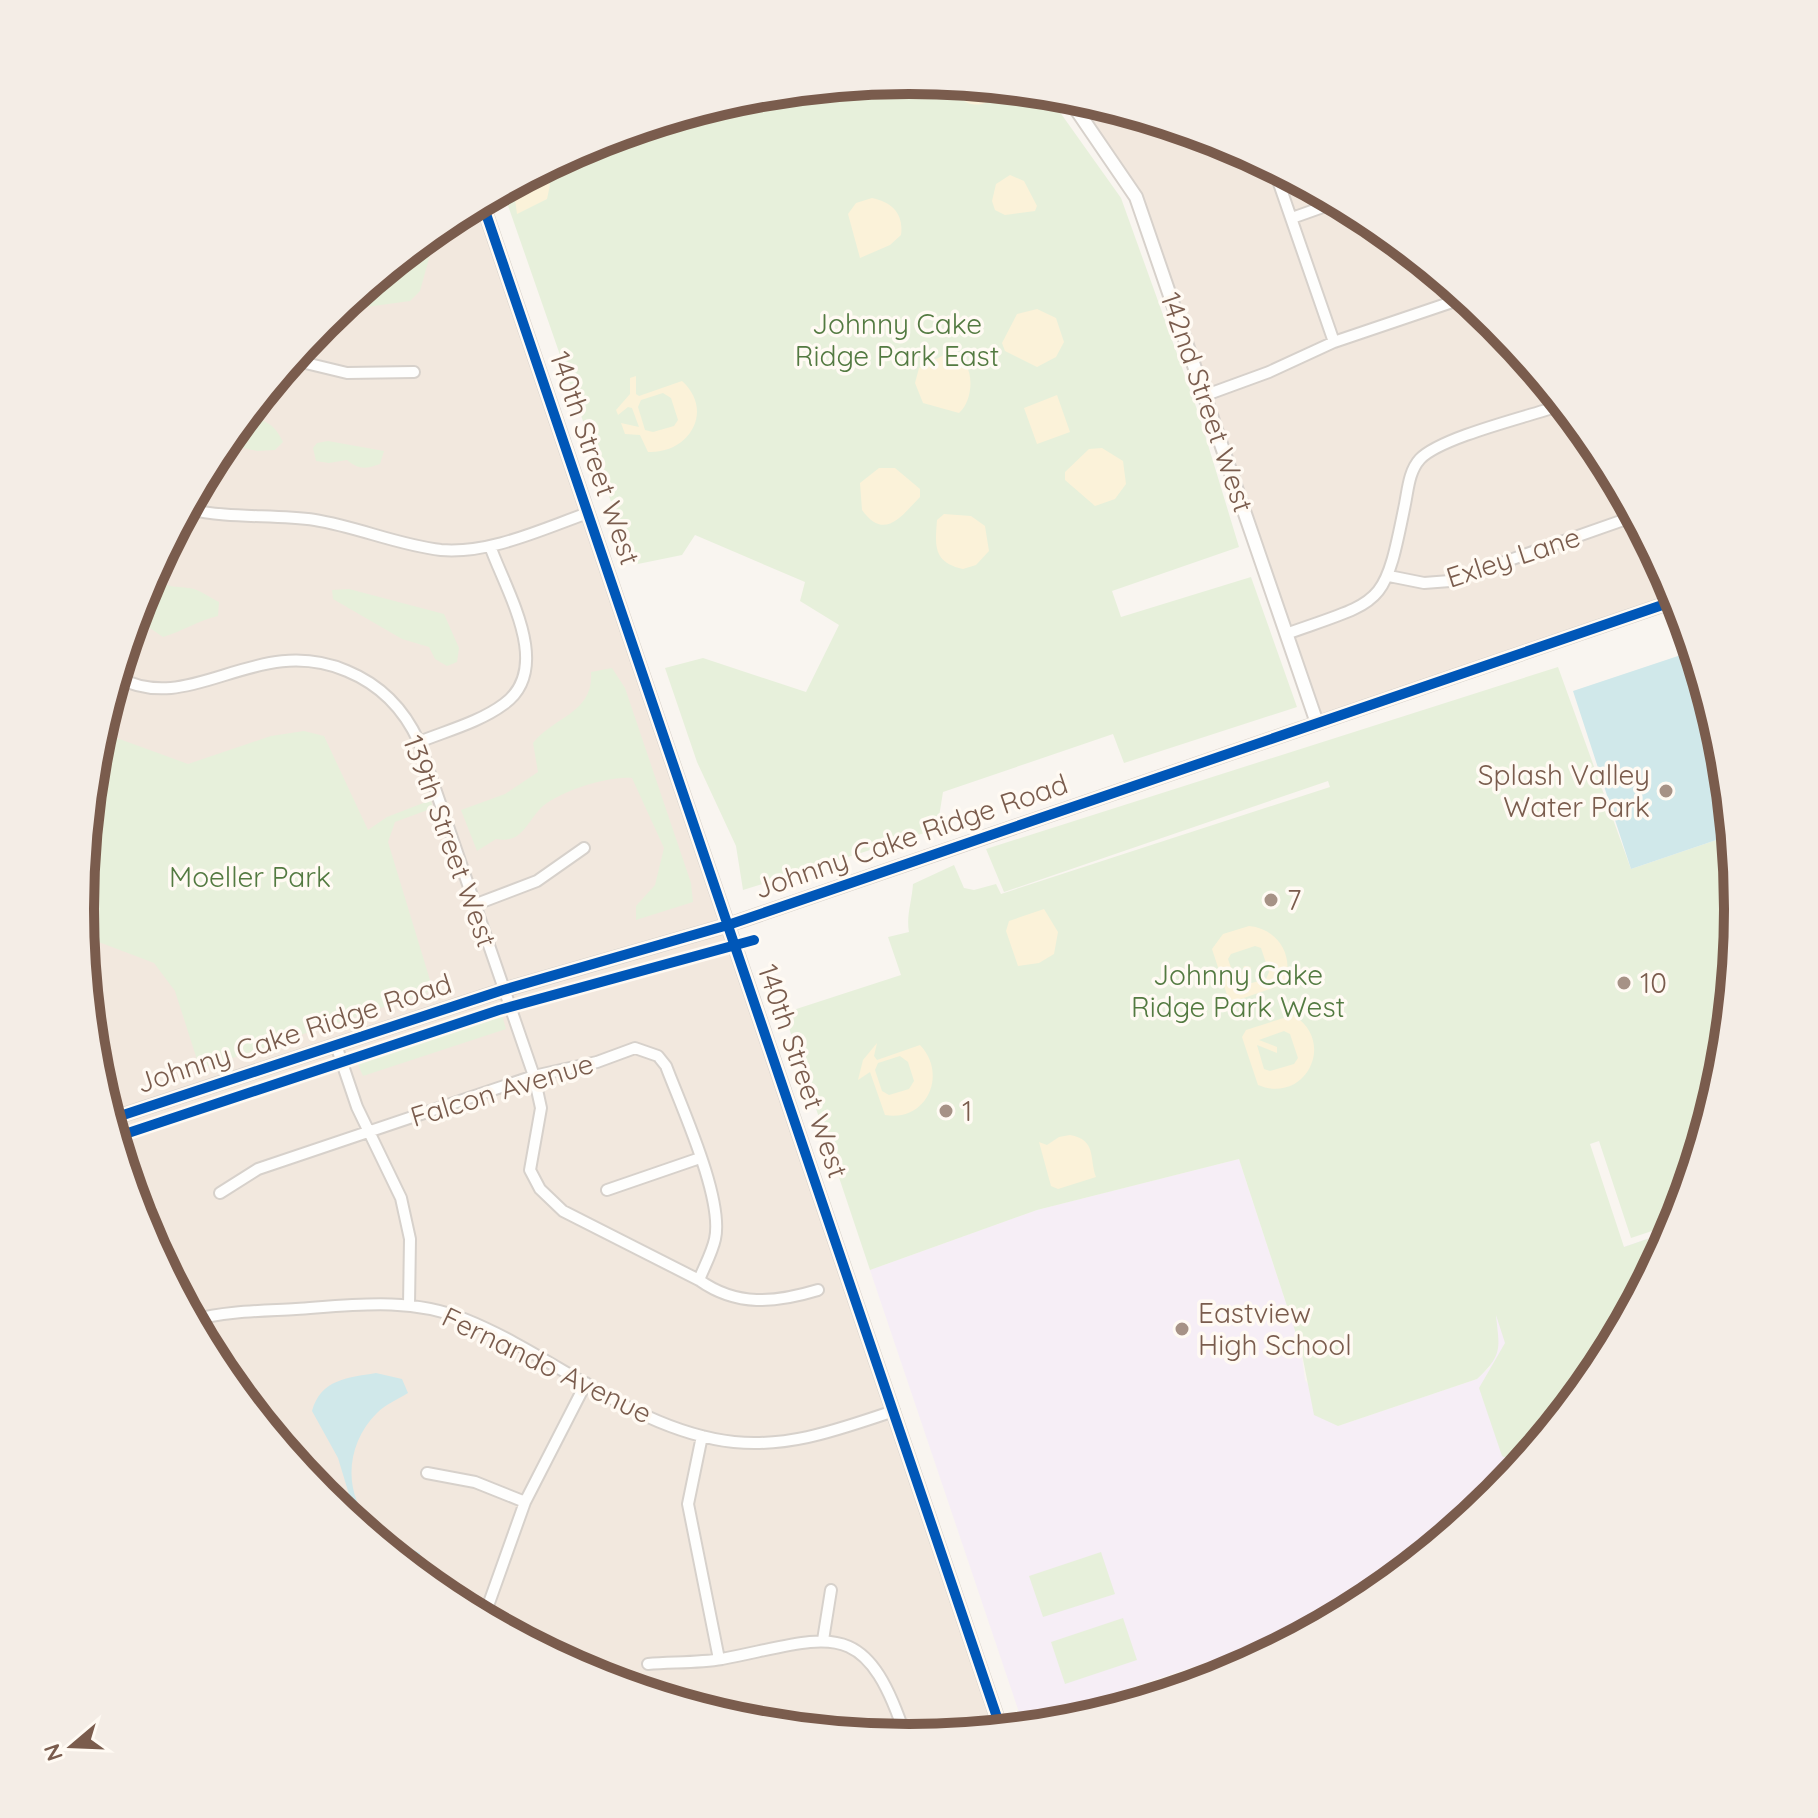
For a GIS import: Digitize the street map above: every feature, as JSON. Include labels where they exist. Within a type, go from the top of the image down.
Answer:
[{"type":"street","name":"142nd Street West","points":[[1078,112],[1136,197],[1317,723]]},
{"type":"street","points":[[1279,183],[1334,342]]},
{"type":"street","points":[[1292,218],[1323,207]]},
{"type":"street","name":"140th Street West","points":[[486,213],[998,1719]]},
{"type":"street","points":[[1206,395],[1269,372],[1334,342],[1452,302]]},
{"type":"street","points":[[305,363],[347,373],[414,372]]},
{"type":"street","points":[[1286,634],[1360,608],[1377,594],[1389,576],[1410,481],[1423,456],[1445,444],[1552,408]]},
{"type":"street","points":[[198,511],[313,520],[442,550],[490,546],[588,513]]},
{"type":"street","name":"Exley Lane","points":[[1389,576],[1424,583],[1450,581],[1624,520]]},
{"type":"street","points":[[419,742],[497,709],[514,696],[524,679],[527,660],[524,643],[490,546]]},
{"type":"street","name":"Johnny Cake Ridge Road","points":[[121,1116],[503,990],[728,925],[1665,604]]},
{"type":"street","name":"139th Street West","points":[[127,680],[163,690],[182,688],[270,660],[311,659],[336,666],[376,685],[396,705],[419,742],[534,1076],[541,1108],[530,1170],[540,1189],[563,1211],[699,1280],[719,1294],[745,1300],[782,1301],[818,1290]]},
{"type":"street","points":[[474,905],[537,881],[584,848]]},
{"type":"street","points":[[336,1045],[357,1107],[391,1170],[407,1218],[412,1260],[409,1305]]},
{"type":"street","name":"Falcon Avenue","points":[[220,1193],[258,1169],[534,1076],[589,1064],[635,1048],[658,1056],[666,1066],[700,1158]]},
{"type":"street","points":[[607,1190],[700,1158],[716,1219],[715,1240],[699,1280]]},
{"type":"street","name":"Fernando Avenue","points":[[204,1318],[239,1312],[409,1305],[465,1319],[658,1421],[702,1436],[737,1442],[788,1441],[829,1432],[894,1411]]},
{"type":"street","points":[[488,1607],[525,1502],[586,1383]]},
{"type":"street","points":[[702,1436],[688,1504],[719,1659]]},
{"type":"street","points":[[427,1473],[475,1482],[525,1502]]},
{"type":"street","points":[[823,1640],[831,1590]]},
{"type":"street","points":[[648,1664],[719,1659],[793,1641],[823,1640],[853,1649],[876,1669],[892,1696],[901,1724]]},
{"type":"shaded area","points":[[1082,113],[1171,137],[1269,178],[1362,231],[1405,262],[1485,333],[1556,413],[1615,502],[1665,605],[1317,723],[1122,173]]},
{"type":"shaded area","points":[[486,213],[998,1719],[909,1724],[856,1722],[803,1717],[698,1696],[597,1662],[501,1615],[456,1587],[372,1522],[296,1446],[262,1405],[203,1316],[156,1221],[137,1171],[110,1068],[101,1015],[94,909],[101,803],[122,698],[137,647],[156,597],[203,501],[262,413],[296,372],[372,296],[413,262]]},
{"type":"shaded area","points":[[1239,1159],[1301,1349],[1305,1380],[1338,1426],[1477,1379],[1490,1367],[1489,1293],[1655,1236],[1615,1317],[1556,1405],[1485,1485],[1405,1556],[1316,1615],[1257,1645],[1077,1706],[1020,1716],[870,1270],[1037,1210]]},
{"type":"green space","name":"Johnny Cake Ridge Park East","points":[[909,94],[1015,101],[1057,108],[1121,198],[1199,415],[1239,547],[1112,591],[1121,617],[1251,577],[1297,707],[1124,763],[1113,734],[943,792],[937,829],[743,890],[736,846],[697,762],[665,668],[703,658],[806,692],[839,625],[800,601],[805,582],[695,535],[682,555],[633,565],[506,201],[597,156],[647,137],[750,110],[803,101]]},
{"type":"green space","points":[[431,251],[420,291],[410,301],[359,308],[413,262]]},
{"type":"green space","points":[[257,419],[269,424],[283,442],[275,450],[257,451],[238,447]]},
{"type":"green space","points":[[328,441],[384,451],[380,464],[367,468],[355,466],[347,460],[329,463],[316,461],[313,448],[317,443]]},
{"type":"green space","points":[[163,582],[194,589],[219,602],[218,616],[163,637],[145,625]]},
{"type":"green space","points":[[349,589],[444,614],[459,648],[457,662],[447,666],[435,659],[429,647],[402,639],[333,599],[332,590]]},
{"type":"green space","name":"Johnny Cake Ridge Park West","points":[[1558,667],[1631,869],[1720,839],[1724,909],[1717,1015],[1696,1120],[1681,1171],[1658,1229],[1631,1238],[1599,1141],[1590,1144],[1624,1247],[1655,1236],[1615,1317],[1587,1362],[1556,1405],[1509,1460],[1502,1456],[1479,1388],[1505,1343],[1496,1315],[1498,1350],[1492,1363],[1477,1379],[1338,1426],[1314,1415],[1301,1349],[1239,1159],[1037,1210],[870,1270],[784,1013],[901,975],[888,937],[909,932],[913,884],[954,865],[964,888],[974,890],[996,884],[1001,894],[1330,787],[1328,781],[1004,892],[986,849]]},
{"type":"green space","points":[[612,668],[625,688],[691,883],[693,902],[636,920],[636,906],[655,885],[664,848],[632,778],[599,782],[561,795],[543,806],[518,835],[505,840],[496,839],[477,851],[461,810],[505,794],[538,772],[533,743],[580,705],[590,686],[591,672]]},
{"type":"green space","name":"Moeller Park","points":[[304,731],[324,736],[368,830],[387,817],[431,800],[433,808],[395,822],[388,842],[433,990],[200,1069],[175,991],[154,963],[95,941],[96,856],[101,803],[113,736],[188,764],[271,736]]},
{"type":"green space","points":[[501,1012],[506,1029],[363,1076],[356,1060]]},
{"type":"green space","points":[[1101,1552],[1115,1594],[1043,1617],[1029,1576]]},
{"type":"green space","points":[[1123,1618],[1137,1660],[1065,1684],[1051,1642]]},
{"type":"sand","points":[[959,96],[989,99],[988,102],[976,105]]},
{"type":"sand","points":[[1010,175],[1024,181],[1037,206],[1035,211],[1005,215],[995,210],[992,201],[996,184]]},
{"type":"sand","points":[[547,179],[550,185],[547,199],[517,214],[515,196]]},
{"type":"sand","points":[[872,198],[895,210],[901,221],[901,235],[890,245],[860,258],[848,214],[856,203]]},
{"type":"sand","points":[[1037,309],[1056,318],[1064,342],[1056,357],[1037,367],[1005,351],[1002,343],[1017,314]]},
{"type":"sand","points":[[944,355],[966,365],[968,370],[969,397],[959,413],[923,403],[915,383],[919,368]]},
{"type":"sand","points":[[636,376],[636,394],[639,396],[682,381],[692,393],[697,417],[693,428],[675,446],[648,452],[640,435],[625,434],[621,423],[639,427],[632,408],[628,407],[618,415],[616,410],[630,394],[630,378]],"holes":[[[663,393],[671,398],[678,420],[674,426],[653,432],[645,430],[638,407],[641,400]]]},
{"type":"sand","points":[[1057,395],[1070,432],[1037,444],[1024,408]]},
{"type":"sand","points":[[1102,448],[1123,461],[1126,484],[1115,499],[1095,506],[1065,480],[1065,472],[1089,449]]},
{"type":"sand","points":[[879,468],[895,468],[920,489],[920,497],[907,511],[886,525],[870,519],[862,510],[860,483]]},
{"type":"sand","points":[[944,514],[971,516],[985,526],[989,551],[976,565],[963,569],[941,557],[936,545],[936,529],[937,520]]},
{"type":"sand","points":[[1044,909],[1058,932],[1054,954],[1039,963],[1018,966],[1006,931],[1009,921]]},
{"type":"sand","points":[[1249,926],[1269,933],[1286,955],[1284,984],[1235,1001],[1228,998],[1212,949],[1223,934]],"holes":[[[1255,946],[1261,948],[1269,972],[1266,979],[1241,986],[1251,967],[1244,966],[1237,985],[1228,959],[1231,954]]]},
{"type":"sand","points":[[1293,1015],[1306,1026],[1313,1040],[1314,1054],[1310,1067],[1302,1078],[1290,1086],[1275,1089],[1258,1085],[1242,1037],[1246,1030]],"holes":[[[1284,1031],[1290,1034],[1298,1058],[1294,1064],[1270,1071],[1264,1069],[1257,1045],[1277,1053],[1277,1047],[1259,1040]]]},
{"type":"sand","points":[[877,1043],[874,1056],[877,1060],[920,1045],[932,1069],[929,1094],[912,1111],[885,1115],[870,1072],[858,1080],[863,1060]],"holes":[[[900,1056],[908,1062],[914,1081],[909,1089],[889,1095],[882,1091],[875,1070],[878,1063]]]},
{"type":"sand","points":[[1059,1137],[1079,1137],[1088,1145],[1096,1177],[1058,1189],[1051,1186],[1039,1142],[1047,1145]]},
{"type":"water","name":"Splash Valley Water Park","points":[[1683,654],[1708,750],[1720,839],[1631,869],[1573,691]]},
{"type":"water","points":[[376,1373],[402,1379],[408,1393],[380,1410],[358,1440],[353,1455],[353,1487],[364,1515],[352,1503],[338,1458],[312,1411],[322,1392],[345,1379]]},
{"type":"water","points":[[396,1542],[420,1553],[420,1561]]},
{"type":"cycle path","points":[[486,213],[997,1719]]},
{"type":"cycle path","points":[[121,1116],[503,990],[728,925],[1665,604]]},
{"type":"cycle path","points":[[126,1134],[499,1010],[754,940]]},
{"type":"place","name":"Splash Valley Water Park","points":[[1666,791]]},
{"type":"place","name":"7","points":[[1271,900]]},
{"type":"place","name":"10","points":[[1624,983]]},
{"type":"place","name":"1","points":[[946,1111]]},
{"type":"place","name":"Eastview High School","points":[[1182,1329]]}]
